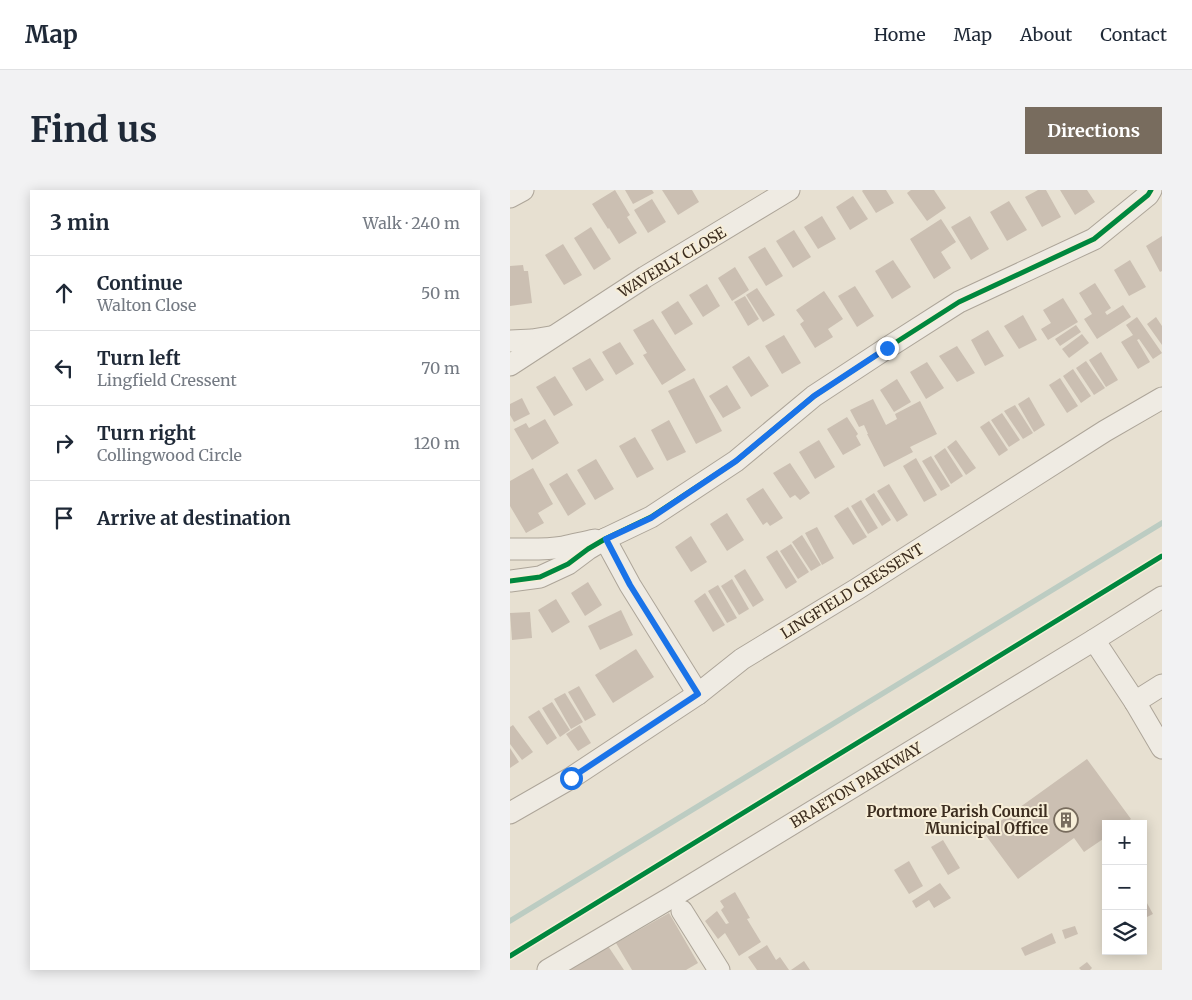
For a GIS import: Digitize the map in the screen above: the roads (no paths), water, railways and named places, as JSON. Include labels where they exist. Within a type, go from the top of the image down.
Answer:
[{"type":"street","points":[[510,197],[523,190]]},
{"type":"street","name":"WAVERLY CLOSE","points":[[510,365],[645,277],[789,190]]},
{"type":"street","points":[[510,581],[540,577],[568,564],[588,549],[606,539],[651,518],[736,461],[814,396],[959,302],[1094,239],[1148,195],[1151,190]]},
{"type":"street","name":"WAVERLY CLOSE","points":[[510,341],[555,336]]},
{"type":"street","name":"LINGFIELD CRESSENT","points":[[510,813],[571,778],[698,694],[742,659],[857,589],[1105,431],[1162,398]]},
{"type":"street","points":[[510,549],[563,547],[581,542],[606,539]]},
{"type":"street","points":[[606,539],[630,585],[698,694]]},
{"type":"street","name":"BRAETON PARKWAY","points":[[548,970],[680,892],[1094,640],[1162,596]]},
{"type":"street","points":[[1094,640],[1135,702],[1162,748]]},
{"type":"street","points":[[1135,702],[1162,685]]},
{"type":"street","points":[[682,911],[719,970]]},
{"type":"waterway","points":[[510,921],[1162,523]]},
{"type":"place","name":"Portmore Parish Council Municipal Office","points":[[1066,820]]}]
